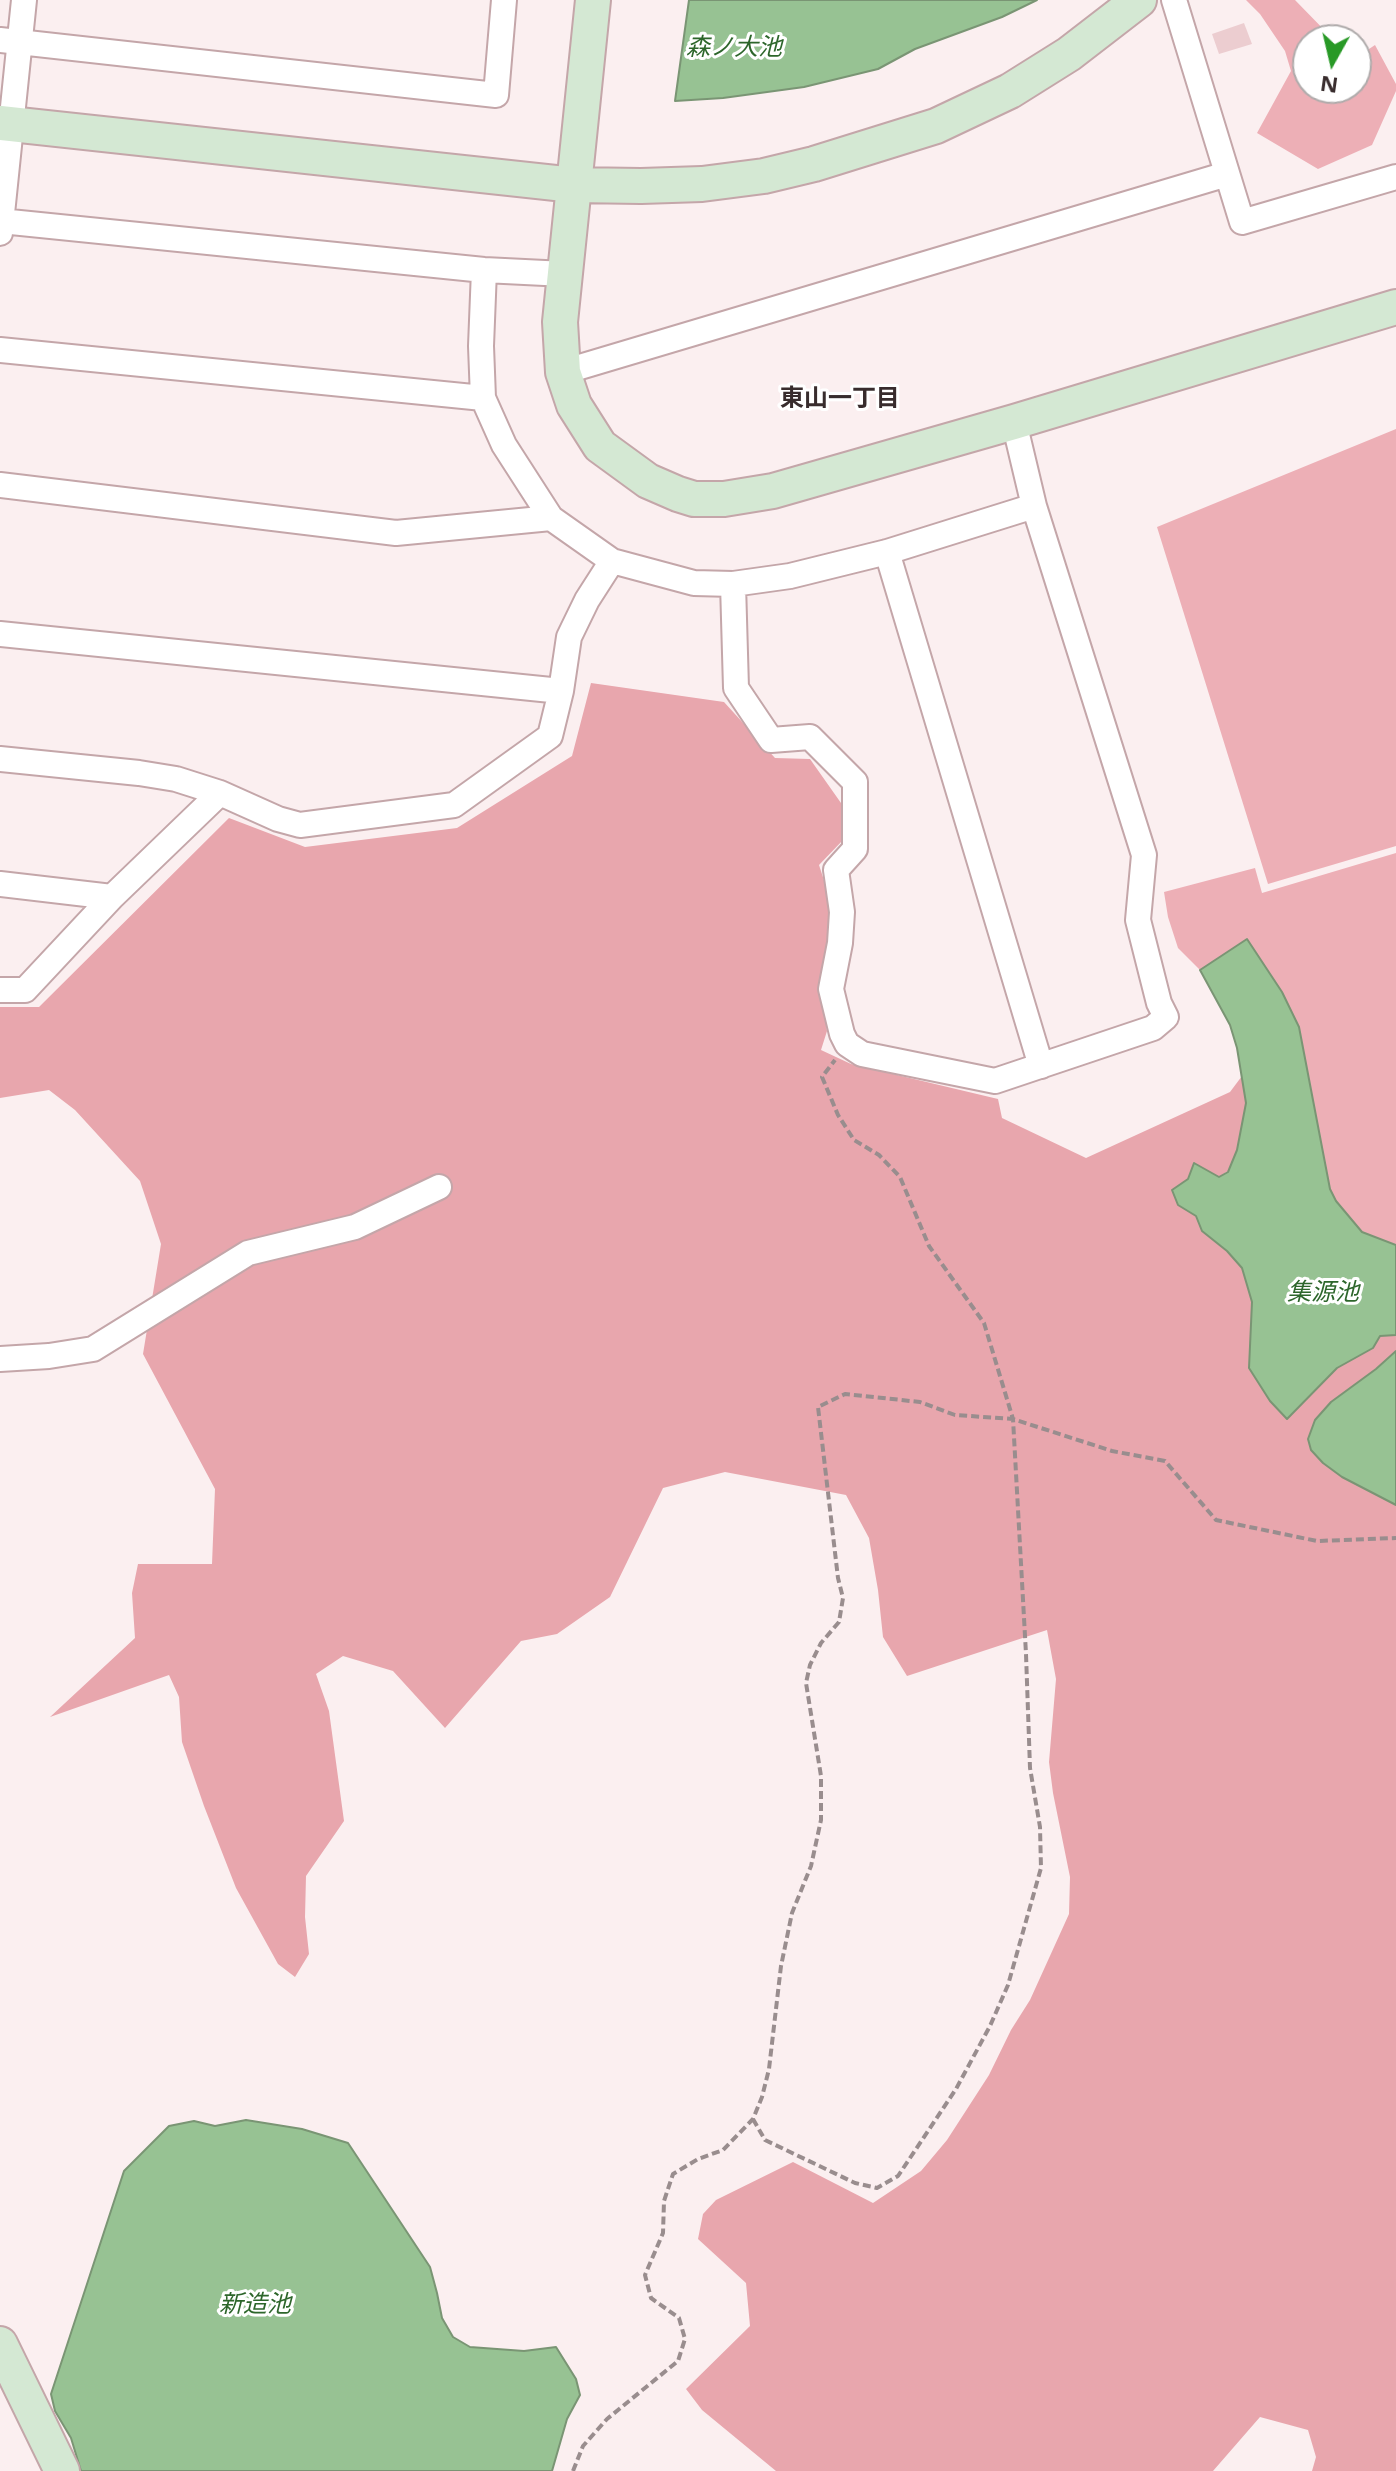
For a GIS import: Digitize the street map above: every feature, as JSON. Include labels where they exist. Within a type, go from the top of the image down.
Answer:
[{"type":"street","points":[[24,0],[10,41],[0,225],[484,270],[565,274]]},
{"type":"street","points":[[10,41],[496,95],[504,0]]},
{"type":"street","points":[[593,0],[560,322],[563,372],[574,405],[600,446],[648,481],[694,499],[724,499],[773,491],[1396,307]]},
{"type":"street","points":[[6,123],[574,185],[702,184],[814,164],[936,126],[1010,91],[1069,54],[1139,0]]},
{"type":"street","points":[[1174,0],[1242,222],[1396,177]]},
{"type":"street","points":[[563,372],[1227,174]]},
{"type":"street","points":[[484,270],[481,346],[483,398],[504,445],[551,518],[612,561],[694,583],[733,584],[790,576],[887,552],[1034,506]]},
{"type":"street","points":[[0,350],[483,398]]},
{"type":"street","points":[[733,584],[736,688],[771,740],[810,737],[855,782],[855,849],[836,870],[842,912],[840,943],[831,989],[847,1044],[862,1054],[995,1081],[1153,1028],[1166,1017],[1159,1003],[1138,920],[1144,855],[1034,506],[1014,422]]},
{"type":"street","points":[[0,485],[396,533],[551,518]]},
{"type":"street","points":[[887,552],[1041,1066]]},
{"type":"street","points":[[0,759],[176,779],[300,825],[454,805],[550,736],[569,637],[587,600],[612,561]]},
{"type":"street","points":[[0,634],[561,691]]},
{"type":"street","points":[[0,990],[25,990],[112,897],[220,793]]},
{"type":"street","points":[[0,884],[112,897]]},
{"type":"street","points":[[0,1359],[93,1349],[248,1253],[355,1227],[439,1187]]},
{"type":"street","points":[[0,2344],[62,2471]]},
{"type":"path","points":[[753,2119],[765,2140],[855,2183],[877,2188],[898,2176],[956,2089],[990,2026],[1008,1985],[1041,1868],[1040,1827],[1030,1768],[1013,1419],[984,1323],[929,1246],[900,1177],[879,1155],[854,1140],[838,1115],[822,1077],[847,1044]]},
{"type":"path","points":[[573,2471],[583,2446],[607,2419],[678,2361],[685,2339],[679,2318],[651,2298],[645,2275],[663,2233],[664,2201],[673,2174],[698,2159],[723,2150],[753,2119],[769,2069],[781,1966],[792,1913],[811,1866],[821,1820],[821,1776],[806,1683],[810,1665],[821,1643],[839,1622],[843,1598],[818,1407],[845,1394],[920,1402],[955,1415],[1013,1419],[1112,1451],[1165,1461],[1216,1520],[1317,1541],[1396,1538]]},
{"type":"shaded area","points":[[1246,0],[1295,0],[1318,24],[1292,24],[1292,104],[1372,104],[1372,47],[1375,45],[1396,84],[1396,91],[1372,145],[1318,169],[1257,133],[1291,71],[1285,51],[1260,14]]},
{"type":"shaded area","points":[[1396,429],[1396,846],[1268,884],[1157,527]]},
{"type":"shaded area","points":[[591,683],[724,702],[775,758],[810,759],[841,803],[843,840],[819,865],[835,914],[824,1005],[827,1031],[821,1050],[851,1064],[998,1099],[1002,1118],[1086,1158],[1230,1092],[1242,1076],[1246,1103],[1243,1124],[1228,1171],[1219,1177],[1207,1172],[1188,1179],[1172,1190],[1396,1318],[1396,2471],[1312,2471],[1316,2457],[1308,2430],[1260,2417],[1213,2471],[776,2471],[702,2410],[686,2389],[750,2326],[746,2283],[698,2239],[703,2214],[716,2200],[793,2162],[873,2203],[921,2171],[947,2140],[989,2075],[1030,2000],[1069,1914],[1070,1877],[1049,1762],[1056,1679],[1047,1630],[907,1676],[883,1637],[869,1538],[846,1495],[725,1472],[663,1488],[610,1597],[557,1634],[521,1641],[445,1728],[393,1671],[343,1656],[316,1674],[329,1711],[344,1821],[306,1876],[305,1917],[309,1954],[295,1977],[278,1964],[236,1888],[182,1742],[179,1697],[169,1675],[50,1717],[135,1638],[132,1593],[138,1564],[212,1564],[215,1489],[143,1354],[161,1244],[140,1181],[75,1110],[49,1090],[0,1098],[0,1007],[39,1007],[229,818],[305,847],[457,828],[572,756]]},
{"type":"shaded area","points":[[1396,853],[1396,1245],[1362,1232],[1330,1189],[1299,1027],[1282,992],[1247,939],[1200,970],[1178,948],[1164,892],[1255,868],[1262,893]]},
{"type":"water","name":"森ノ大池","points":[[689,0],[1037,0],[1002,17],[915,49],[878,69],[804,87],[675,101]]},
{"type":"water","name":"集源池","points":[[1247,939],[1282,992],[1299,1027],[1330,1189],[1362,1232],[1396,1245],[1396,1335],[1380,1336],[1373,1348],[1337,1368],[1287,1419],[1270,1401],[1249,1368],[1252,1302],[1242,1268],[1202,1231],[1196,1216],[1178,1205],[1172,1190],[1188,1179],[1194,1163],[1219,1177],[1228,1172],[1237,1150],[1246,1103],[1237,1048],[1230,1025],[1200,970]]},
{"type":"water","name":"集源池","points":[[1396,1351],[1396,1505],[1342,1477],[1323,1463],[1311,1450],[1308,1439],[1315,1420],[1331,1402]]},
{"type":"water","name":"新造池","points":[[246,2120],[302,2129],[348,2143],[430,2267],[442,2318],[453,2337],[470,2347],[524,2351],[556,2347],[576,2379],[580,2395],[567,2419],[552,2471],[81,2471],[71,2438],[55,2411],[51,2394],[124,2171],[169,2126],[194,2121],[215,2126]]},
{"type":"building","points":[[1244,23],[1252,44],[1219,54],[1212,34]]},
{"type":"district","name":"東山一丁目","points":[[840,399]]}]
